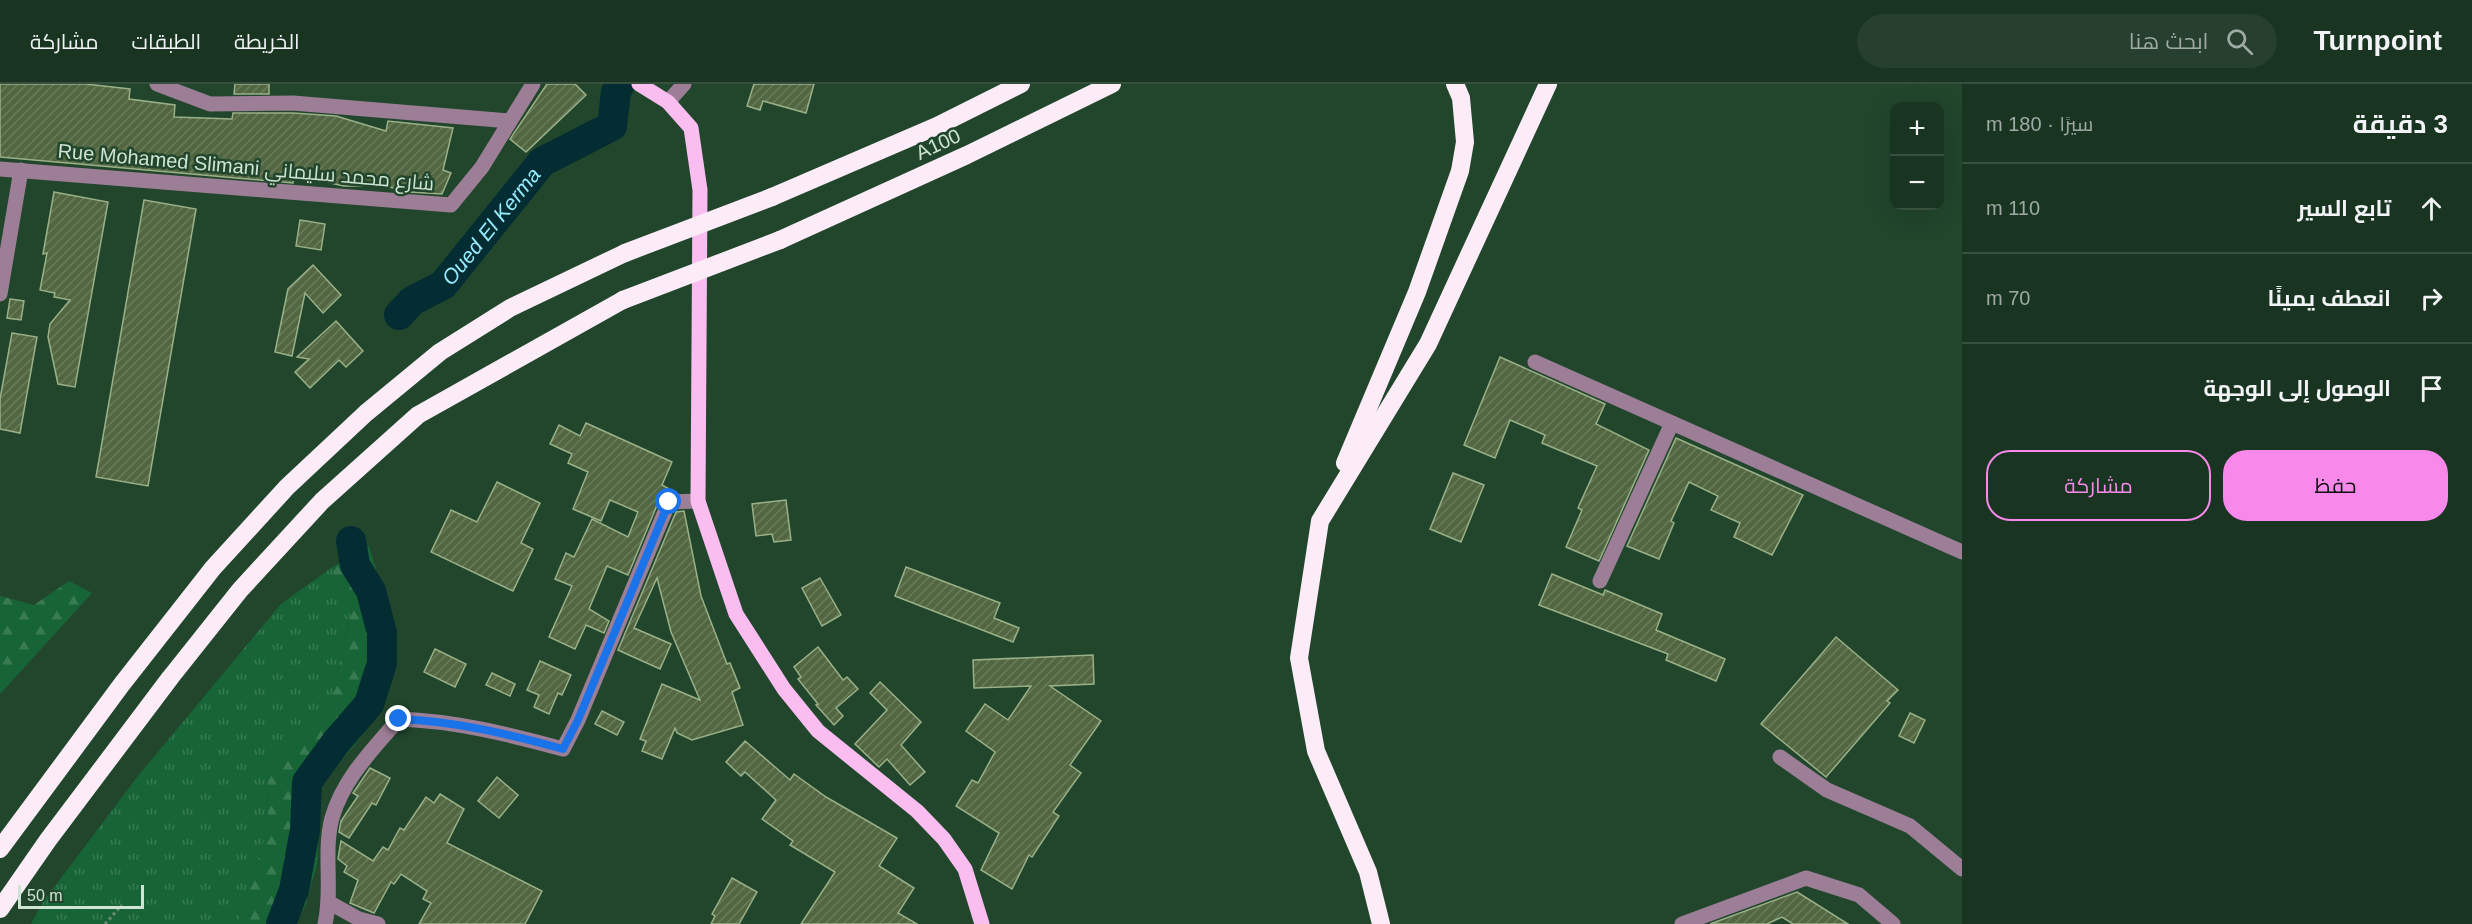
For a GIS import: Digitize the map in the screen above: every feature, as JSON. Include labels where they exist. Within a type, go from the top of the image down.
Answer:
[{"type":"highway","points":[[937,126],[1006,84]]},
{"type":"highway","name":"A100","points":[[0,849],[122,684],[213,568],[287,487],[366,413],[440,352],[510,308],[624,253],[772,197],[937,126],[1021,84]]},
{"type":"highway","name":"A100","points":[[0,909],[56,830],[177,669],[240,590],[322,501],[418,415],[623,300],[780,240],[967,155],[1112,84]]},
{"type":"highway","points":[[1380,924],[1368,872],[1316,751],[1299,658],[1320,521],[1417,292],[1460,171],[1465,142],[1461,98],[1455,84]]},
{"type":"highway","points":[[1320,521],[1428,344],[1548,84]]},
{"type":"main road","points":[[639,84],[668,102],[691,128],[700,190],[698,501],[736,615],[784,689],[818,730],[917,811],[944,839],[964,869],[982,924]]},
{"type":"street","points":[[157,84],[210,104],[293,102],[510,121]]},
{"type":"street","name":"Rue Mohamed Slimani شارع محمد سليماني","points":[[0,169],[451,205],[482,167],[533,84]]},
{"type":"street","points":[[668,102],[684,84]]},
{"type":"street","points":[[0,294],[21,170]]},
{"type":"street","points":[[1535,362],[1962,552]]},
{"type":"street","points":[[1600,581],[1672,423]]},
{"type":"street","points":[[325,924],[330,903],[332,819],[352,776],[399,719],[436,720],[501,732],[563,749],[578,720],[669,502],[698,501]]},
{"type":"street","points":[[1780,757],[1827,790],[1910,826],[1962,869]]},
{"type":"street","points":[[1682,924],[1806,878],[1859,895],[1893,924]]},
{"type":"street","points":[[330,903],[359,919],[378,924]]},
{"type":"path","points":[[105,924],[122,904]]},
{"type":"green space","points":[[369,546],[390,616],[386,688],[361,737],[321,786],[317,865],[304,909],[293,924],[238,924],[268,827],[267,763],[330,705],[352,608],[331,568]]},
{"type":"green space","points":[[331,568],[352,607],[330,705],[267,763],[268,827],[238,924],[31,924],[43,902],[138,776],[281,604]]},
{"type":"green space","points":[[69,581],[92,593],[0,694],[0,596],[34,605]]},
{"type":"building","points":[[0,84],[86,84],[130,89],[129,99],[175,105],[174,117],[232,119],[233,113],[293,113],[336,116],[386,131],[388,121],[453,128],[443,170],[451,173],[442,194],[409,192],[385,186],[344,186],[294,175],[293,183],[0,157]]},
{"type":"building","points":[[235,84],[269,84],[269,94],[234,94]]},
{"type":"building","points":[[547,84],[575,84],[586,95],[526,152],[510,139]]},
{"type":"building","points":[[754,84],[814,84],[806,113],[763,101],[760,110],[747,106]]},
{"type":"building","points":[[54,192],[108,202],[75,387],[58,384],[48,337],[50,324],[70,300],[54,297],[55,293],[40,290],[47,253],[43,254]]},
{"type":"building","points":[[144,200],[196,209],[148,486],[96,477]]},
{"type":"building","points":[[300,220],[325,224],[321,250],[296,246]]},
{"type":"building","points":[[313,265],[341,295],[323,313],[305,293],[292,356],[275,352],[288,289]]},
{"type":"building","points":[[10,299],[24,301],[21,320],[7,318]]},
{"type":"building","points":[[336,321],[363,351],[346,367],[339,360],[310,388],[295,372],[309,359],[297,357]]},
{"type":"building","points":[[12,333],[37,337],[20,433],[0,429],[0,399]]},
{"type":"building","points":[[1500,357],[1605,404],[1596,424],[1649,450],[1599,561],[1566,547],[1582,510],[1578,508],[1597,466],[1542,443],[1545,435],[1510,420],[1495,458],[1464,445]]},
{"type":"building","points":[[586,423],[672,462],[662,485],[669,489],[660,498],[628,575],[607,566],[589,609],[609,621],[604,633],[586,625],[575,649],[549,637],[572,586],[555,579],[566,553],[574,557],[592,519],[628,537],[638,512],[610,500],[601,521],[573,509],[588,472],[568,463],[572,454],[550,444],[559,425],[580,436]]},
{"type":"building","points":[[1676,438],[1803,495],[1772,555],[1734,537],[1740,523],[1711,510],[1718,496],[1689,482],[1671,521],[1674,523],[1659,559],[1627,546]]},
{"type":"building","points":[[1453,473],[1484,485],[1461,542],[1430,529]]},
{"type":"building","points":[[497,482],[540,503],[521,543],[533,549],[513,591],[431,552],[451,510],[477,522]]},
{"type":"building","points":[[786,500],[791,540],[774,542],[772,534],[756,536],[752,504]]},
{"type":"building","points":[[684,511],[701,596],[727,664],[730,663],[740,688],[732,692],[743,725],[692,740],[677,733],[675,728],[662,759],[642,751],[646,741],[640,739],[662,684],[700,700],[671,632],[657,578],[634,628],[671,644],[660,669],[618,650],[676,512]]},
{"type":"building","points":[[906,567],[1000,603],[994,618],[1019,628],[1013,642],[895,596]]},
{"type":"building","points":[[1552,574],[1603,595],[1605,590],[1662,614],[1656,630],[1725,659],[1716,681],[1666,660],[1668,654],[1539,605]]},
{"type":"building","points":[[820,578],[841,615],[822,626],[802,588]]},
{"type":"building","points":[[1836,637],[1898,690],[1887,701],[1890,703],[1826,777],[1761,724]]},
{"type":"building","points":[[818,647],[843,680],[847,677],[858,689],[836,708],[843,716],[834,725],[816,705],[818,704],[798,679],[801,677],[794,667]]},
{"type":"building","points":[[435,649],[466,664],[455,687],[424,672]]},
{"type":"building","points":[[1093,655],[1094,684],[1050,686],[1101,721],[1070,765],[1081,773],[1053,812],[1059,816],[1032,857],[1029,855],[1012,889],[981,870],[999,833],[956,806],[972,780],[978,783],[995,752],[966,731],[985,704],[1008,720],[1031,686],[974,688],[973,660]]},
{"type":"building","points":[[540,661],[571,675],[562,695],[558,693],[549,714],[534,707],[539,695],[527,690]]},
{"type":"building","points":[[492,673],[515,684],[510,696],[486,685]]},
{"type":"building","points":[[880,682],[921,722],[901,745],[925,772],[910,785],[887,759],[879,767],[855,744],[887,710],[870,693]]},
{"type":"building","points":[[602,711],[624,722],[617,735],[595,724]]},
{"type":"building","points":[[1910,713],[1925,720],[1914,743],[1899,736]]},
{"type":"building","points":[[745,741],[790,780],[794,774],[826,797],[897,838],[879,866],[914,888],[898,913],[917,924],[801,924],[835,872],[790,845],[793,841],[762,819],[776,800],[745,772],[741,776],[726,762]]},
{"type":"building","points":[[370,768],[390,778],[376,805],[372,803],[349,838],[339,832],[341,821],[358,796],[353,793]]},
{"type":"building","points":[[497,777],[518,795],[499,818],[478,801]]},
{"type":"building","points":[[440,794],[464,809],[447,843],[542,891],[525,924],[419,924],[431,903],[423,899],[427,891],[401,874],[394,884],[391,882],[374,913],[350,903],[358,880],[344,872],[347,866],[338,859],[341,841],[373,861],[383,847],[388,850],[400,828],[404,830],[426,797],[434,803]]},
{"type":"building","points":[[732,878],[757,892],[739,924],[711,924],[715,916],[712,914]]},
{"type":"building","points":[[1797,892],[1848,924],[1793,924],[1782,917],[1767,924],[1710,924]]},
{"type":"waterway","name":"Oued El Kerma","points":[[399,315],[412,301],[443,285],[542,162],[612,126],[616,92],[620,84]]},
{"type":"waterway","name":"Oued El Kerma","points":[[281,924],[294,890],[305,830],[307,782],[337,741],[369,704],[382,663],[382,633],[371,591],[355,565],[351,541]]},
{"type":"route","points":[[399,719],[436,720],[501,732],[563,749],[578,720],[669,502]]}]
